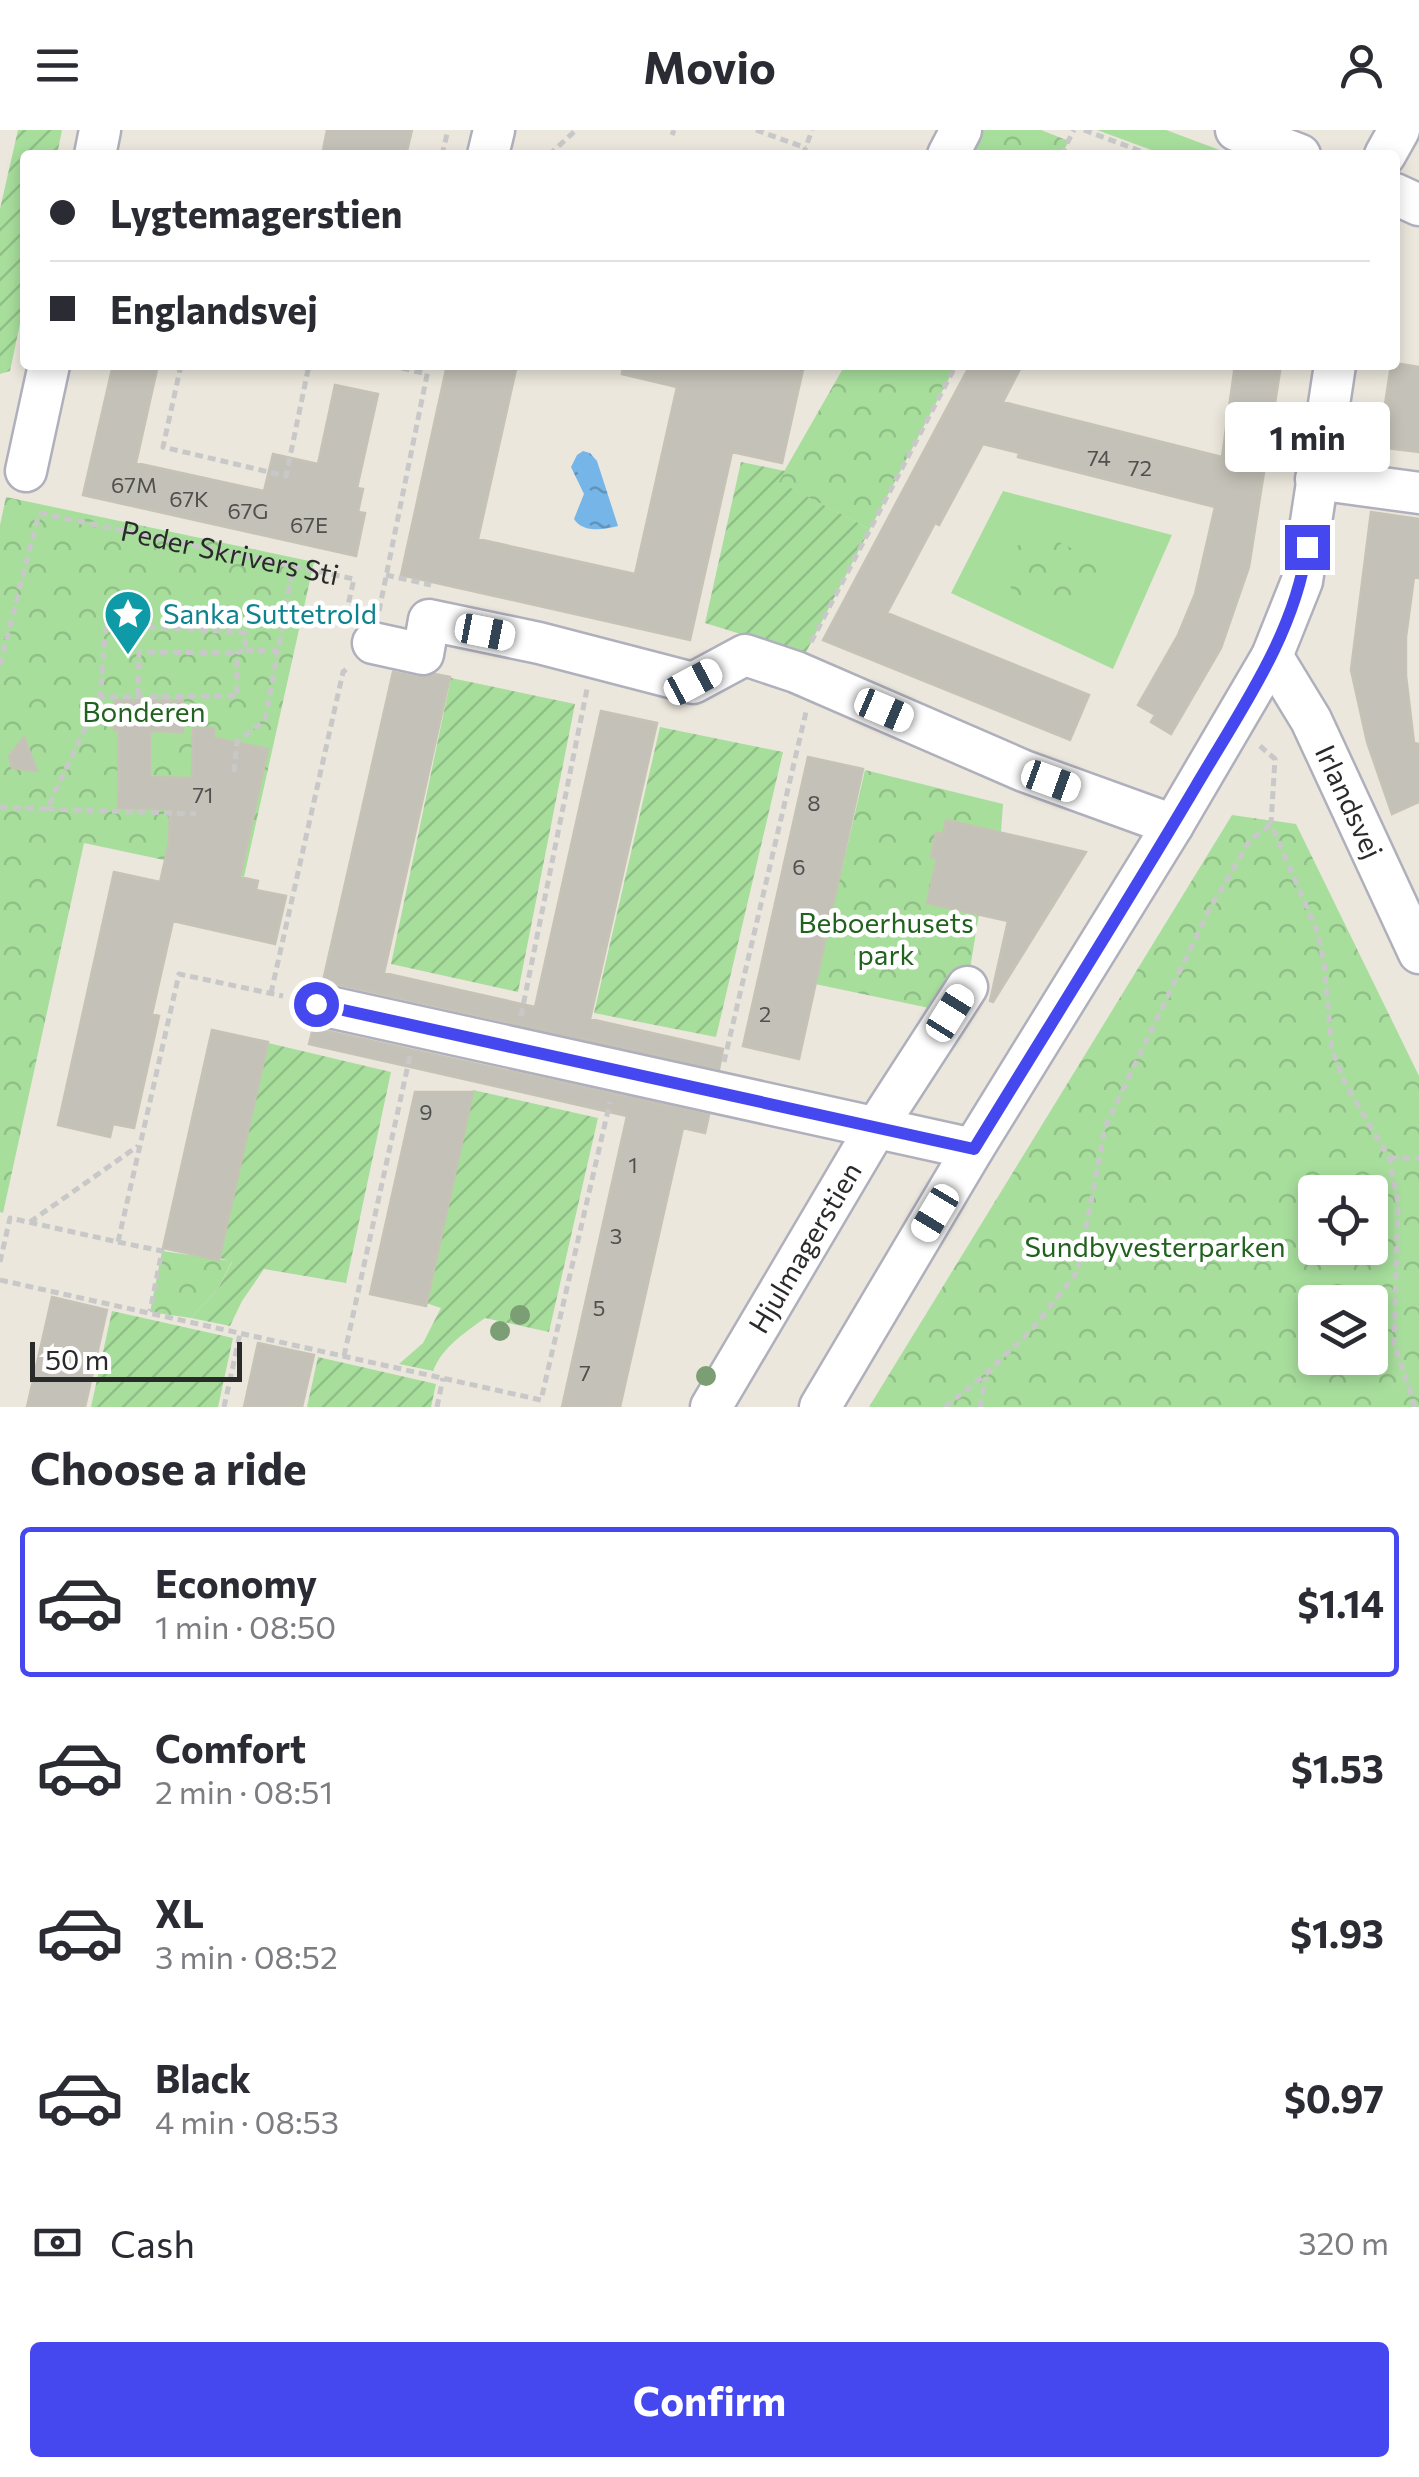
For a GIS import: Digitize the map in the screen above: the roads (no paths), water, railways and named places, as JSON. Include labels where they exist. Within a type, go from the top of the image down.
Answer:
[{"type":"street","points":[[1236,130],[1287,150]]},
{"type":"street","points":[[26,471],[48,370]]},
{"type":"street","points":[[820,1407],[1272,656],[1302,581],[1334,370]]},
{"type":"street","points":[[1316,479],[1419,493]]},
{"type":"street","points":[[373,644],[423,654],[429,620],[693,682],[745,655],[804,676],[1024,771],[1173,825]]},
{"type":"street","name":"Irlandsvej","points":[[1272,656],[1312,720],[1419,953]]},
{"type":"street","name":"Hjulmagerstien","points":[[711,1407],[878,1126],[967,987]]},
{"type":"street","points":[[316,1004],[974,1149]]},
{"type":"water","points":[[583,451],[597,461],[618,526],[588,528],[574,519],[584,494],[571,467]]},
{"type":"place","name":"Sanka Suttetrold","points":[[128,656]]},
{"type":"park label","name":"Bonderen","points":[[144,712]]},
{"type":"park label","name":"Beboerhusets park","points":[[886,939]]},
{"type":"park label","name":"Sundbyvesterparken","points":[[1155,1247]]}]
